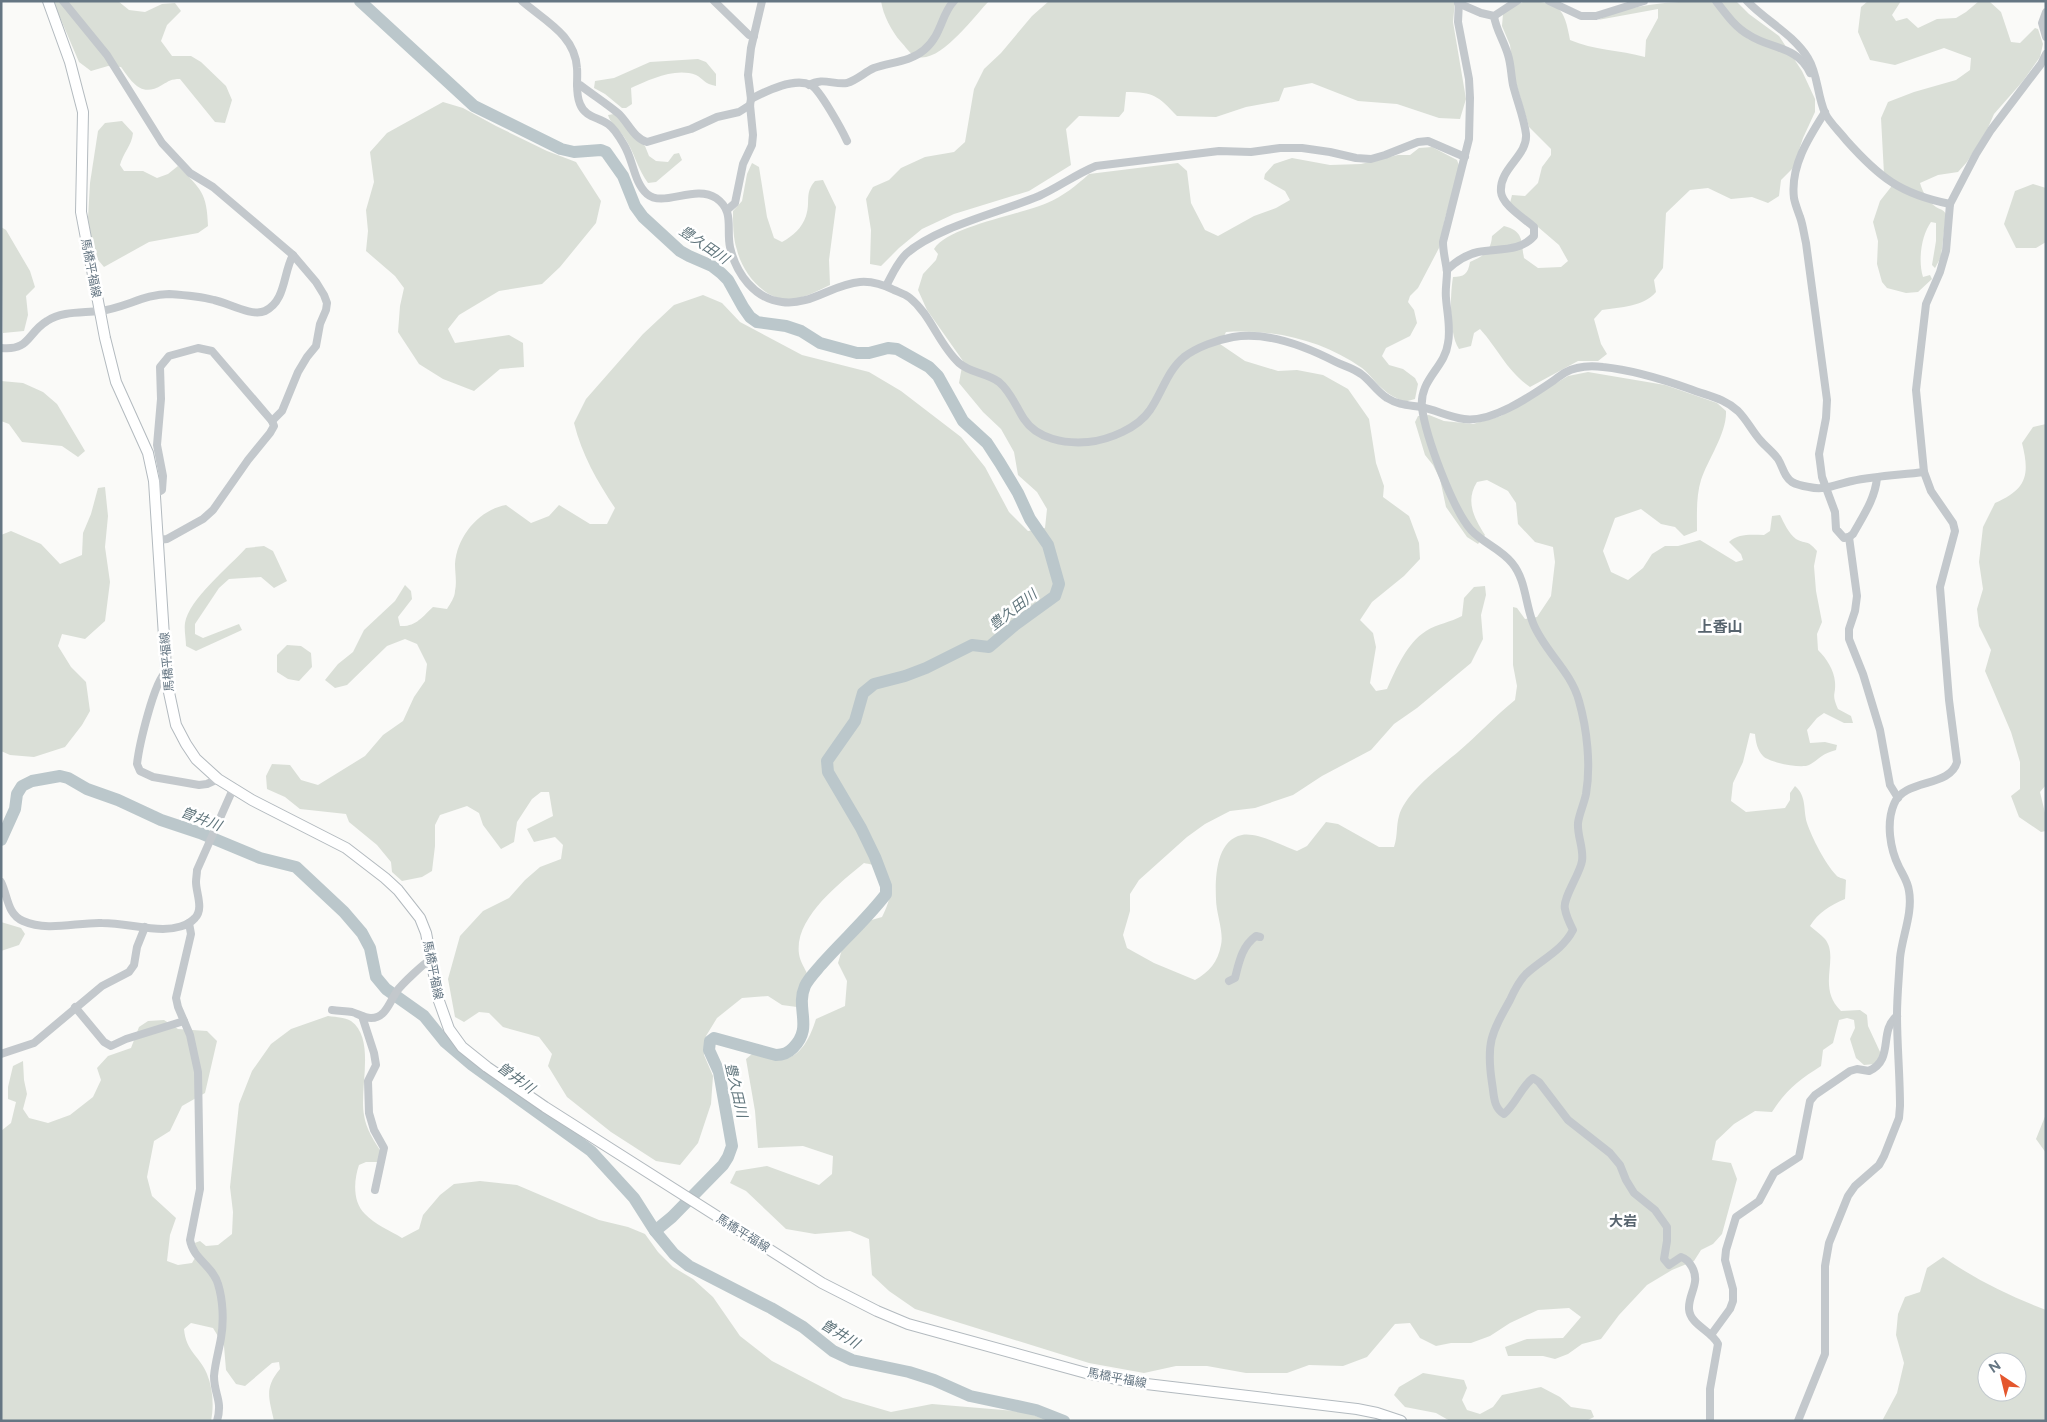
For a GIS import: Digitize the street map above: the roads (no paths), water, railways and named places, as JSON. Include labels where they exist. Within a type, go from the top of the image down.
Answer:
[{"type":"main road","name":"馬橋平福線","points":[[48,1],[70,62],[83,112],[84,138],[81,212],[100,311],[116,382],[148,453],[155,494],[166,672],[171,708],[180,733],[196,759],[218,779],[346,848],[386,878],[411,905],[420,918],[426,933],[444,1019],[454,1038],[462,1047],[521,1091],[822,1283],[877,1311],[908,1324],[1078,1371],[1138,1383],[1357,1409],[1401,1421]]},
{"type":"street","points":[[63,1],[107,55],[162,143],[177,161],[213,187],[293,255],[316,282],[327,303],[318,332],[316,346],[306,357],[298,372],[282,411],[272,421]]},
{"type":"street","points":[[522,1],[562,33],[570,42],[577,65],[577,85],[580,104],[585,111],[596,119],[604,121],[615,131],[629,155],[640,186],[648,196],[664,198],[684,194],[707,194],[716,198],[727,210],[729,215],[730,247],[750,287],[766,298],[788,303],[800,302],[852,283],[862,282],[886,286],[906,295],[913,300],[960,364],[993,378],[1002,384],[1025,422],[1036,434],[1053,439],[1085,442],[1110,438],[1143,420],[1171,371],[1184,357],[1201,347],[1237,336],[1255,336],[1289,342],[1355,370],[1390,400],[1405,406],[1422,408],[1461,419],[1493,415],[1522,400],[1564,372],[1580,367],[1604,367],[1668,379],[1685,387],[1724,400],[1737,409],[1761,442],[1775,454],[1781,463],[1786,478],[1810,488],[1825,489],[1856,480],[1924,472]]},
{"type":"street","points":[[714,1],[749,35],[754,36]]},
{"type":"street","points":[[727,210],[736,203],[743,164],[752,145],[754,135],[748,75],[762,1]]},
{"type":"street","points":[[577,85],[580,85],[618,113],[636,136],[647,142],[684,131],[717,117],[739,112],[750,102],[777,87],[794,84],[809,85],[824,80],[846,83],[874,68],[915,57],[931,43],[940,30],[947,10],[954,1]]},
{"type":"street","points":[[1517,1],[1494,16],[1481,13],[1458,2],[1458,22],[1469,79],[1469,139],[1443,242],[1447,270],[1446,297],[1449,342],[1444,358],[1429,378],[1422,394],[1422,408],[1440,468],[1460,512],[1469,528],[1479,538],[1512,562],[1520,578],[1533,624],[1570,680],[1579,699],[1587,759],[1586,794],[1578,827],[1582,859],[1578,876],[1564,902],[1564,908],[1573,930],[1569,938],[1558,950],[1526,974],[1492,1032],[1489,1045],[1490,1071],[1495,1104],[1500,1112],[1504,1114],[1533,1078],[1539,1082],[1568,1120],[1610,1154],[1620,1165],[1634,1193],[1655,1210],[1667,1227],[1668,1241],[1664,1258],[1666,1263],[1669,1265],[1681,1257],[1686,1259],[1691,1266],[1696,1279],[1688,1307],[1690,1314],[1716,1339],[1719,1348],[1710,1389],[1710,1421]]},
{"type":"street","points":[[1549,1],[1581,16],[1596,16],[1644,1]]},
{"type":"street","points":[[1716,1],[1749,36],[1796,55],[1806,64],[1819,90]]},
{"type":"street","points":[[1747,1],[1799,46],[1809,59],[1825,112],[1842,135],[1877,173],[1892,184],[1918,196],[1950,204]]},
{"type":"street","points":[[2046,12],[2042,22],[2046,37]]},
{"type":"street","points":[[1447,270],[1467,256],[1485,251],[1514,248],[1529,242],[1534,236],[1534,228],[1506,204],[1501,193],[1502,180],[1526,143],[1526,133],[1511,76],[1509,57],[1495,25],[1494,16]]},
{"type":"street","points":[[1798,1421],[1825,1354],[1825,1266],[1829,1243],[1848,1196],[1879,1165],[1899,1118],[1897,1016],[1901,950],[1909,898],[1906,880],[1891,845],[1890,830],[1894,804],[1907,791],[1949,774],[1956,768],[1957,762],[1949,700],[1940,586],[1955,531],[1952,523],[1931,491],[1924,472],[1916,390],[1926,304],[1940,272],[1946,251],[1950,204],[1991,130],[2041,64],[2046,54]]},
{"type":"street","points":[[809,85],[817,92],[847,141]]},
{"type":"street","points":[[1825,112],[1808,137],[1798,161],[1793,183],[1794,200],[1801,218],[1806,244],[1827,400],[1827,413],[1819,454],[1825,489],[1835,512],[1836,529],[1844,538],[1853,534],[1871,502],[1876,490],[1877,478]]},
{"type":"street","points":[[886,286],[906,254],[922,242],[983,216],[1050,191],[1096,166],[1219,151],[1251,152],[1280,148],[1302,148],[1356,158],[1370,158],[1386,155],[1418,142],[1428,141],[1465,157]]},
{"type":"street","points":[[1,348],[19,347],[26,343],[43,323],[58,316],[100,311],[146,297],[165,294],[216,300],[256,314],[266,311],[275,303],[283,290],[289,262],[293,255]]},
{"type":"street","points":[[155,494],[162,490],[163,476],[157,445],[162,399],[160,367],[168,356],[198,348],[212,351],[272,421],[274,426],[213,510],[203,519],[167,539],[158,540]]},
{"type":"street","points":[[1849,537],[1857,596],[1855,611],[1849,628],[1850,639],[1880,730],[1890,785],[1898,798]]},
{"type":"street","points":[[166,672],[154,693],[137,764],[140,771],[153,777],[198,785],[207,784],[218,779]]},
{"type":"street","points":[[1,882],[10,908],[14,915],[23,921],[53,926],[102,923],[163,929],[189,923],[196,917],[199,909],[196,882],[197,870],[234,789]]},
{"type":"street","points":[[189,923],[192,934],[176,998],[190,1035],[198,1072],[200,1189],[190,1240],[191,1248],[197,1257],[214,1273],[219,1285],[222,1304],[222,1336],[214,1376],[220,1408],[216,1421]]},
{"type":"street","points":[[1,1054],[34,1044],[75,1007],[102,986],[132,969],[139,938],[145,927]]},
{"type":"street","points":[[1229,981],[1235,978],[1242,953],[1250,940],[1256,936],[1260,937]]},
{"type":"street","points":[[332,1010],[377,1017],[384,1013],[395,995],[422,966],[432,959]]},
{"type":"street","points":[[75,1007],[98,1036],[107,1045],[111,1046],[126,1038],[184,1021]]},
{"type":"street","points":[[362,1016],[376,1065],[368,1081],[369,1114],[374,1130],[384,1148],[376,1190]]},
{"type":"street","points":[[1711,1335],[1730,1309],[1733,1301],[1733,1289],[1725,1260],[1726,1250],[1736,1218],[1758,1201],[1774,1173],[1798,1158],[1807,1107],[1815,1095],[1850,1071],[1857,1069],[1869,1071],[1880,1064],[1885,1056],[1886,1037],[1892,1020],[1897,1016]]},
{"type":"waterway","name":"豊久田川","points":[[360,1],[474,106],[561,149],[574,152],[601,150],[606,152],[623,176],[635,206],[643,217],[680,251],[712,266],[721,273],[728,280],[750,317],[757,322],[786,326],[801,331],[820,343],[857,353],[869,353],[888,348],[897,349],[929,367],[938,376],[963,421],[987,443],[1018,493],[1030,519],[1048,545],[1059,584],[1055,596],[1015,625],[989,647],[972,645],[926,668],[874,684],[863,693],[855,721],[827,761],[828,772],[861,828],[875,857],[886,886],[886,894],[806,983],[802,994],[802,1033],[791,1050],[784,1054],[776,1055],[714,1038],[710,1041],[709,1050],[719,1072],[732,1146],[723,1165],[672,1217],[655,1231]]},
{"type":"waterway","name":"曽井川","points":[[1,840],[15,809],[17,794],[22,786],[32,781],[60,776],[161,820],[200,833],[260,858],[296,867],[344,912],[362,933],[370,948],[376,977],[386,989],[424,1016],[445,1042],[472,1065],[591,1151],[634,1198],[655,1231],[674,1254],[689,1266],[771,1308],[803,1327],[833,1351],[852,1360],[909,1372],[934,1380],[970,1396],[1036,1410],[1064,1421]]},
{"type":"district","name":"上香山","points":[[1720,627]]},
{"type":"district","name":"大岩","points":[[1623,1221]]}]
